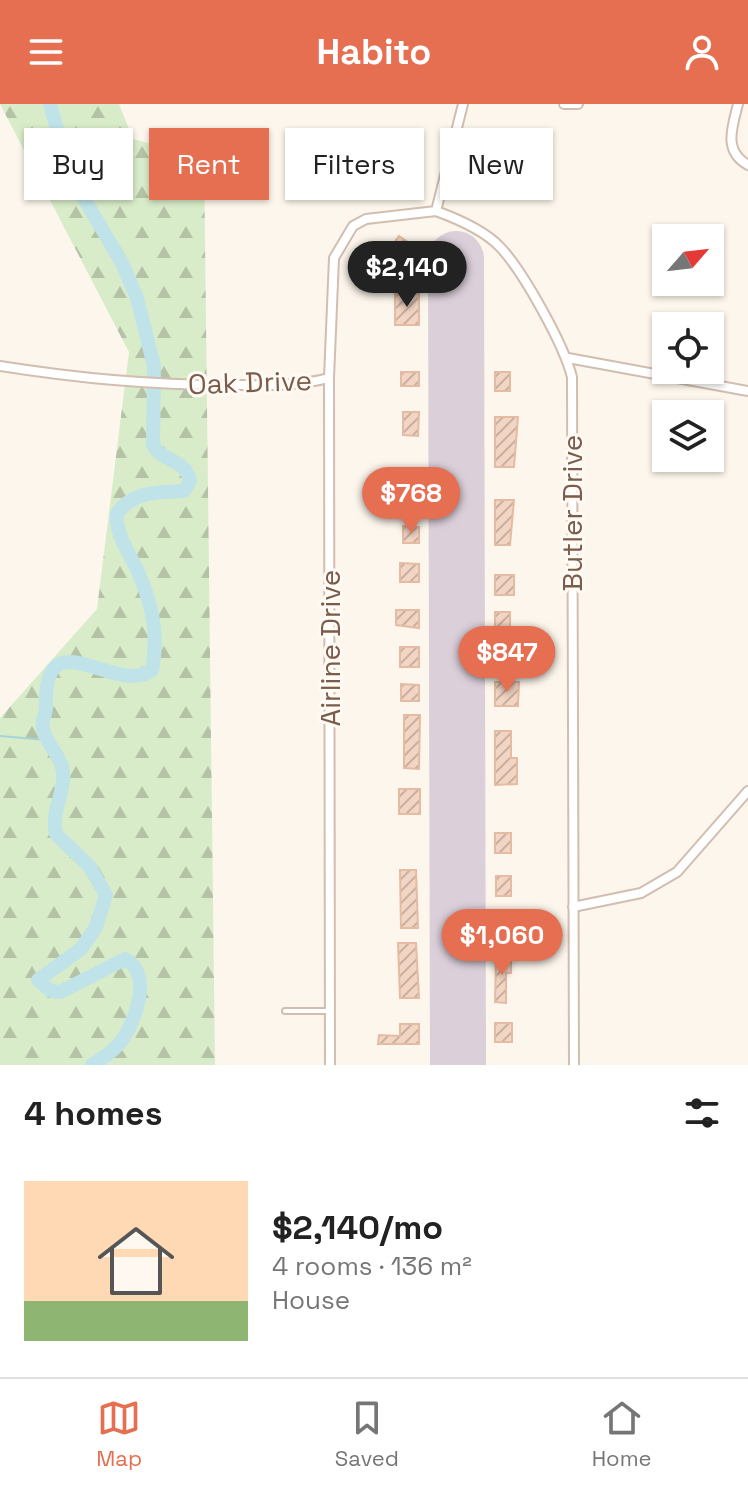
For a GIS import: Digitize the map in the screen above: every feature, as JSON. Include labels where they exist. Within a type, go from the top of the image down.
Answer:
[{"type":"street","points":[[436,211],[463,104]]},
{"type":"street","points":[[564,104],[578,104]]},
{"type":"street","points":[[738,104],[730,143],[737,159],[748,165]]},
{"type":"street","name":"Butler Drive","points":[[436,211],[475,229],[500,247],[526,284],[568,358],[572,377],[574,1065]]},
{"type":"street","name":"Airline Drive","points":[[330,1065],[329,378],[334,258],[353,226],[366,219],[436,211]]},
{"type":"street","points":[[568,358],[748,391]]},
{"type":"street","name":"Oak Drive","points":[[0,366],[171,385],[301,385],[329,378]]},
{"type":"street","points":[[573,907],[641,893],[672,876],[748,791]]},
{"type":"lane","points":[[285,1011],[330,1011]]},
{"type":"green space","points":[[0,104],[119,104],[129,128],[24,128],[24,150]]},
{"type":"green space","points":[[133,139],[149,143],[149,200],[205,200],[215,1065],[0,1065],[0,718],[97,609],[129,352],[50,200],[133,200]]},
{"type":"building","points":[[399,236],[418,249],[409,263],[389,250]]},
{"type":"building","points":[[395,293],[419,294],[419,325],[395,325]]},
{"type":"building","points":[[401,372],[419,372],[419,386],[401,386]]},
{"type":"building","points":[[495,372],[510,372],[510,391],[495,391]]},
{"type":"building","points":[[403,412],[419,412],[418,436],[403,435]]},
{"type":"building","points":[[495,417],[518,417],[514,467],[495,467]]},
{"type":"building","points":[[495,500],[514,500],[510,545],[495,545]]},
{"type":"building","points":[[403,526],[419,527],[419,543],[403,543]]},
{"type":"building","points":[[400,563],[419,564],[419,582],[400,582]]},
{"type":"building","points":[[495,575],[514,575],[514,595],[495,595]]},
{"type":"building","points":[[396,610],[419,610],[419,628],[396,625]]},
{"type":"building","points":[[495,612],[510,612],[510,628],[495,628]]},
{"type":"building","points":[[400,647],[419,647],[419,667],[400,667]]},
{"type":"building","points":[[495,682],[519,682],[518,706],[495,706]]},
{"type":"building","points":[[401,684],[419,685],[419,701],[401,701]]},
{"type":"building","points":[[404,715],[420,715],[419,769],[404,768]]},
{"type":"building","points":[[495,731],[511,731],[511,758],[517,758],[517,784],[495,785]]},
{"type":"building","points":[[399,789],[420,789],[420,814],[399,814]]},
{"type":"building","points":[[495,833],[511,833],[511,853],[495,853]]},
{"type":"building","points":[[400,870],[416,870],[418,928],[401,928]]},
{"type":"building","points":[[496,876],[511,876],[511,896],[496,896]]},
{"type":"building","points":[[398,943],[416,943],[419,998],[400,998]]},
{"type":"building","points":[[496,956],[511,956],[511,973],[506,973],[506,1003],[495,1002]]},
{"type":"building","points":[[495,1023],[512,1023],[512,1042],[495,1042]]},
{"type":"building","points":[[400,1024],[419,1024],[419,1044],[378,1044],[379,1035],[400,1036]]},
{"type":"waterway","points":[[50,104],[69,173],[122,263],[137,298],[154,366],[153,445],[162,455],[184,468],[190,481],[184,491],[138,497],[123,506],[117,514],[121,536],[143,584],[150,608],[155,645],[152,670],[137,676],[69,662],[57,666],[48,679],[43,729],[60,762],[63,775],[55,817],[56,834],[90,867],[106,895],[96,927],[81,949],[38,980],[51,991],[60,992],[125,959],[133,966],[140,986],[136,1009],[122,1040],[92,1065]]},
{"type":"waterway","points":[[0,736],[47,740]]},
{"type":"runway","points":[[456,259],[458,1065]]}]
